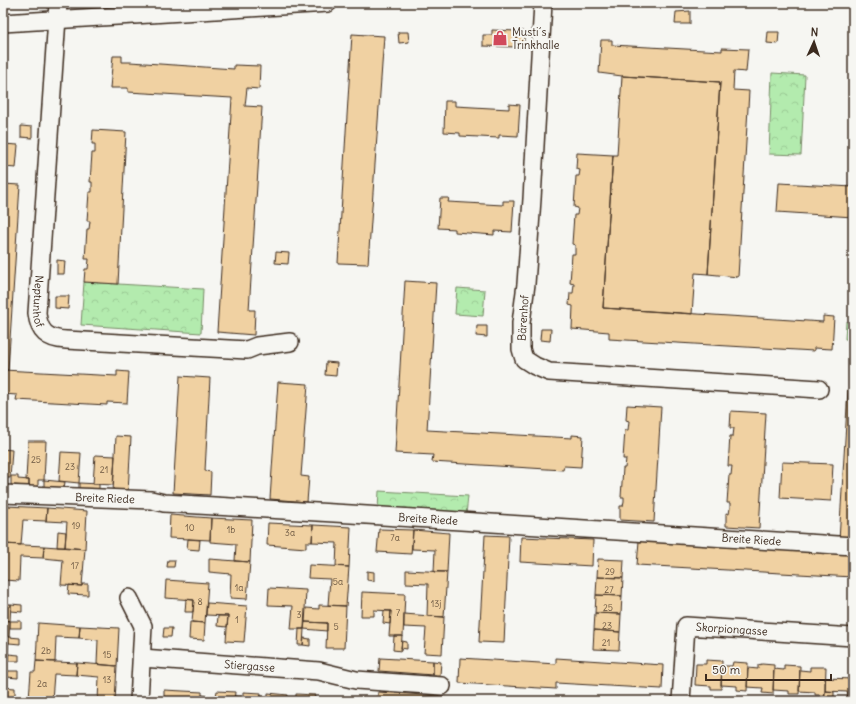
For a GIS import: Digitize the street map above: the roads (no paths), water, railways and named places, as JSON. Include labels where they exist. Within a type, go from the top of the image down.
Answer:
[{"type":"street","points":[[3,23],[57,11],[328,3]]},
{"type":"street","name":"Bärenhof","points":[[543,3],[532,199],[526,284],[521,323],[521,349],[524,359],[534,366],[549,372],[819,389]]},
{"type":"street","name":"Neptunhof","points":[[57,11],[37,313],[38,324],[48,337],[55,339],[247,350],[256,346],[290,342]]},
{"type":"street","name":"Breite Riede","points":[[3,494],[151,500],[164,503],[344,513],[853,546]]},
{"type":"street","points":[[129,598],[143,626],[139,701]]},
{"type":"street","name":"Skorpiongasse","points":[[681,701],[686,626],[853,637]]},
{"type":"street","name":"Stiergasse","points":[[142,658],[319,671],[356,680],[442,686]]},
{"type":"place","name":"Musti´s Trinkhalle","points":[[500,38]]}]
